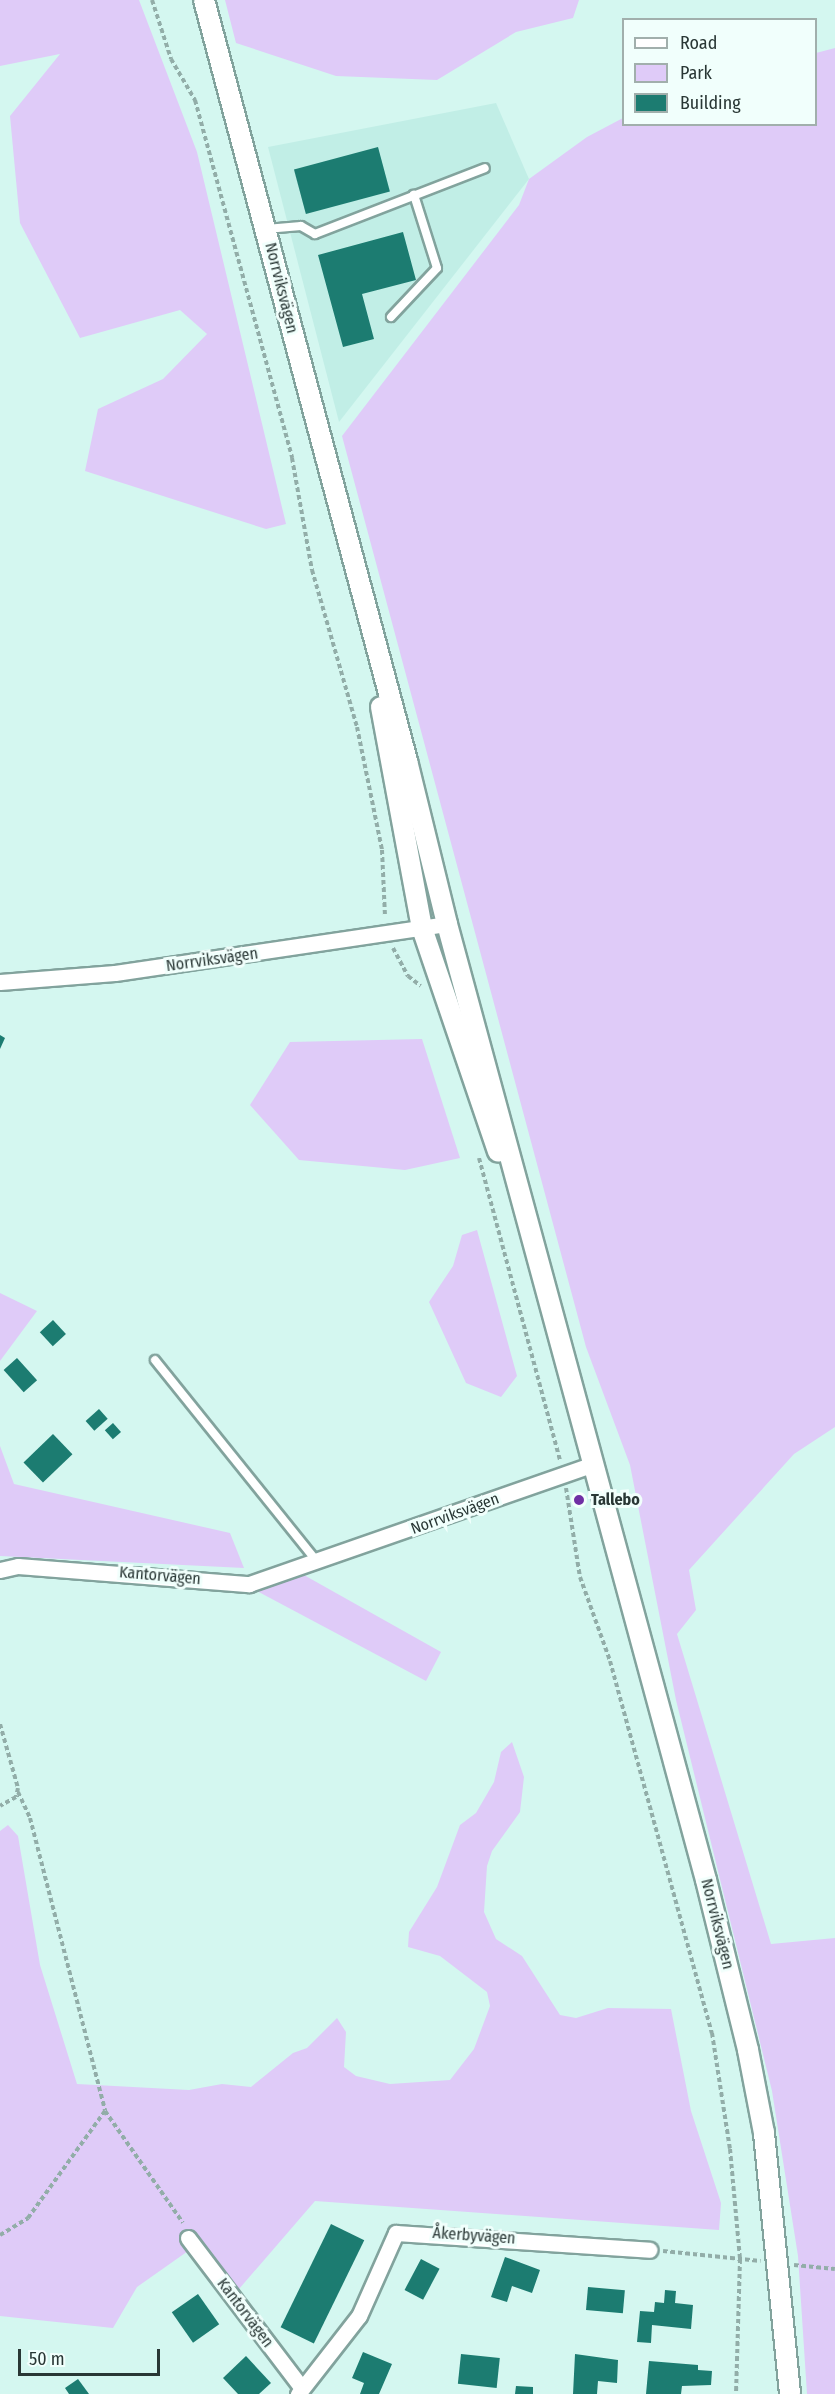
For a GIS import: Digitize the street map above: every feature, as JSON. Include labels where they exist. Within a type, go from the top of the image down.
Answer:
[{"type":"street","name":"Norrviksvägen","points":[[204,0],[356,577],[407,761],[447,924],[706,1880],[748,2050],[764,2133],[789,2394]]},
{"type":"street","name":"Norrviksvägen","points":[[356,577],[422,928],[542,1271]]},
{"type":"street","name":"Norrviksvägen","points":[[407,761],[436,837],[464,944],[483,1057]]},
{"type":"street","name":"Norrviksvägen","points":[[0,982],[116,974],[447,924]]},
{"type":"street","name":"Norrviksvägen","points":[[316,1560],[593,1464]]},
{"type":"street","name":"Kantorvägen","points":[[0,1570],[18,1566],[249,1584],[316,1560]]},
{"type":"street","name":"Åkerbyvägen","points":[[299,2391],[359,2316],[396,2233],[649,2250]]},
{"type":"street","name":"Kantorvägen","points":[[188,2238],[299,2391]]},
{"type":"lane","points":[[266,229],[301,226],[315,234],[485,168]]},
{"type":"lane","points":[[391,317],[437,268],[414,195]]},
{"type":"lane","points":[[155,1360],[316,1560]]},
{"type":"path","points":[[152,0],[171,59],[195,100],[292,458],[312,570],[357,727],[379,839],[388,934],[398,963],[423,990]]},
{"type":"path","points":[[477,1149],[564,1475],[580,1577],[610,1661],[712,2033],[730,2149],[740,2259],[736,2394]]},
{"type":"path","points":[[0,1724],[18,1792],[30,1818],[105,2111],[185,2226],[188,2238]]},
{"type":"path","points":[[0,1806],[16,1797],[18,1792]]},
{"type":"path","points":[[0,2235],[28,2218],[105,2111]]},
{"type":"path","points":[[649,2250],[740,2259]]},
{"type":"path","points":[[814,2267],[835,2269]]},
{"type":"shaded area","points":[[496,103],[529,179],[339,422],[268,147]]},
{"type":"green space","points":[[0,0],[139,0],[197,152],[286,524],[266,529],[85,471],[98,409],[163,379],[207,334],[180,310],[80,338],[20,223],[10,116],[60,54],[0,66]]},
{"type":"green space","points":[[225,0],[579,0],[573,18],[516,32],[437,80],[336,76],[236,43]]},
{"type":"green space","points":[[835,48],[835,1427],[794,1454],[689,1570],[696,1610],[677,1634],[771,1944],[835,1938],[835,2394],[807,2394],[798,2256],[772,2091],[676,1700],[630,1465],[586,1347],[342,436],[519,205],[529,179],[587,137],[622,119],[622,126],[817,126],[817,53]]},
{"type":"green space","points":[[422,1039],[460,1158],[405,1170],[299,1160],[250,1105],[290,1042]]},
{"type":"green space","points":[[477,1230],[517,1376],[501,1397],[466,1383],[429,1302],[453,1266],[462,1235]]},
{"type":"green space","points":[[0,1293],[37,1311],[0,1361]]},
{"type":"green space","points":[[0,1446],[14,1484],[230,1533],[244,1568],[0,1556]]},
{"type":"green space","points":[[295,1570],[441,1652],[426,1681],[255,1590]]},
{"type":"green space","points":[[512,1742],[524,1777],[520,1812],[492,1851],[487,1866],[484,1912],[496,1939],[522,1956],[560,2015],[576,2018],[608,2008],[671,2009],[691,2111],[721,2203],[719,2230],[315,2201],[239,2289],[198,2244],[137,2287],[113,2328],[0,2316],[0,1831],[8,1825],[18,1836],[40,1965],[77,2084],[189,2090],[222,2084],[251,2087],[293,2053],[307,2048],[337,2018],[346,2032],[344,2067],[356,2076],[390,2084],[450,2080],[474,2049],[490,2006],[487,1992],[440,1956],[408,1947],[409,1932],[437,1887],[460,1825],[476,1813],[494,1782],[501,1752]]},
{"type":"building","points":[[378,147],[390,191],[306,214],[294,170]]},
{"type":"building","points":[[403,232],[416,280],[362,294],[374,339],[343,347],[318,255]]},
{"type":"building","points":[[0,1035],[5,1038],[0,1049]]},
{"type":"building","points":[[53,1320],[66,1334],[53,1346],[40,1332]]},
{"type":"building","points":[[17,1358],[37,1380],[24,1392],[4,1370]]},
{"type":"building","points":[[99,1409],[108,1419],[94,1431],[86,1421]]},
{"type":"building","points":[[113,1423],[121,1432],[113,1439],[105,1430]]},
{"type":"building","points":[[53,1434],[72,1454],[43,1483],[24,1462]]},
{"type":"building","points":[[331,2224],[364,2240],[314,2344],[281,2327]]},
{"type":"building","points":[[505,2257],[540,2270],[532,2293],[512,2286],[507,2302],[491,2297]]},
{"type":"building","points":[[421,2259],[440,2269],[423,2300],[405,2290]]},
{"type":"building","points":[[588,2287],[625,2290],[623,2313],[586,2310]]},
{"type":"building","points":[[665,2290],[676,2291],[675,2303],[693,2305],[691,2329],[652,2325],[651,2343],[637,2342],[640,2311],[654,2312],[655,2302],[664,2303]]},
{"type":"building","points":[[198,2294],[219,2324],[193,2343],[172,2312]]},
{"type":"building","points":[[363,2352],[392,2364],[379,2394],[360,2394],[364,2383],[352,2378]]},
{"type":"building","points":[[461,2354],[500,2358],[497,2388],[458,2384]]},
{"type":"building","points":[[575,2354],[618,2360],[617,2383],[598,2381],[597,2394],[573,2394]]},
{"type":"building","points":[[246,2356],[271,2383],[259,2394],[238,2394],[223,2378]]},
{"type":"building","points":[[649,2361],[698,2365],[698,2370],[712,2371],[711,2385],[682,2386],[681,2394],[646,2394]]},
{"type":"building","points":[[78,2379],[89,2394],[69,2394],[65,2388]]},
{"type":"building","points":[[516,2386],[533,2387],[533,2394],[515,2394]]},
{"type":"place","name":"Tallebo","points":[[579,1500]]}]
